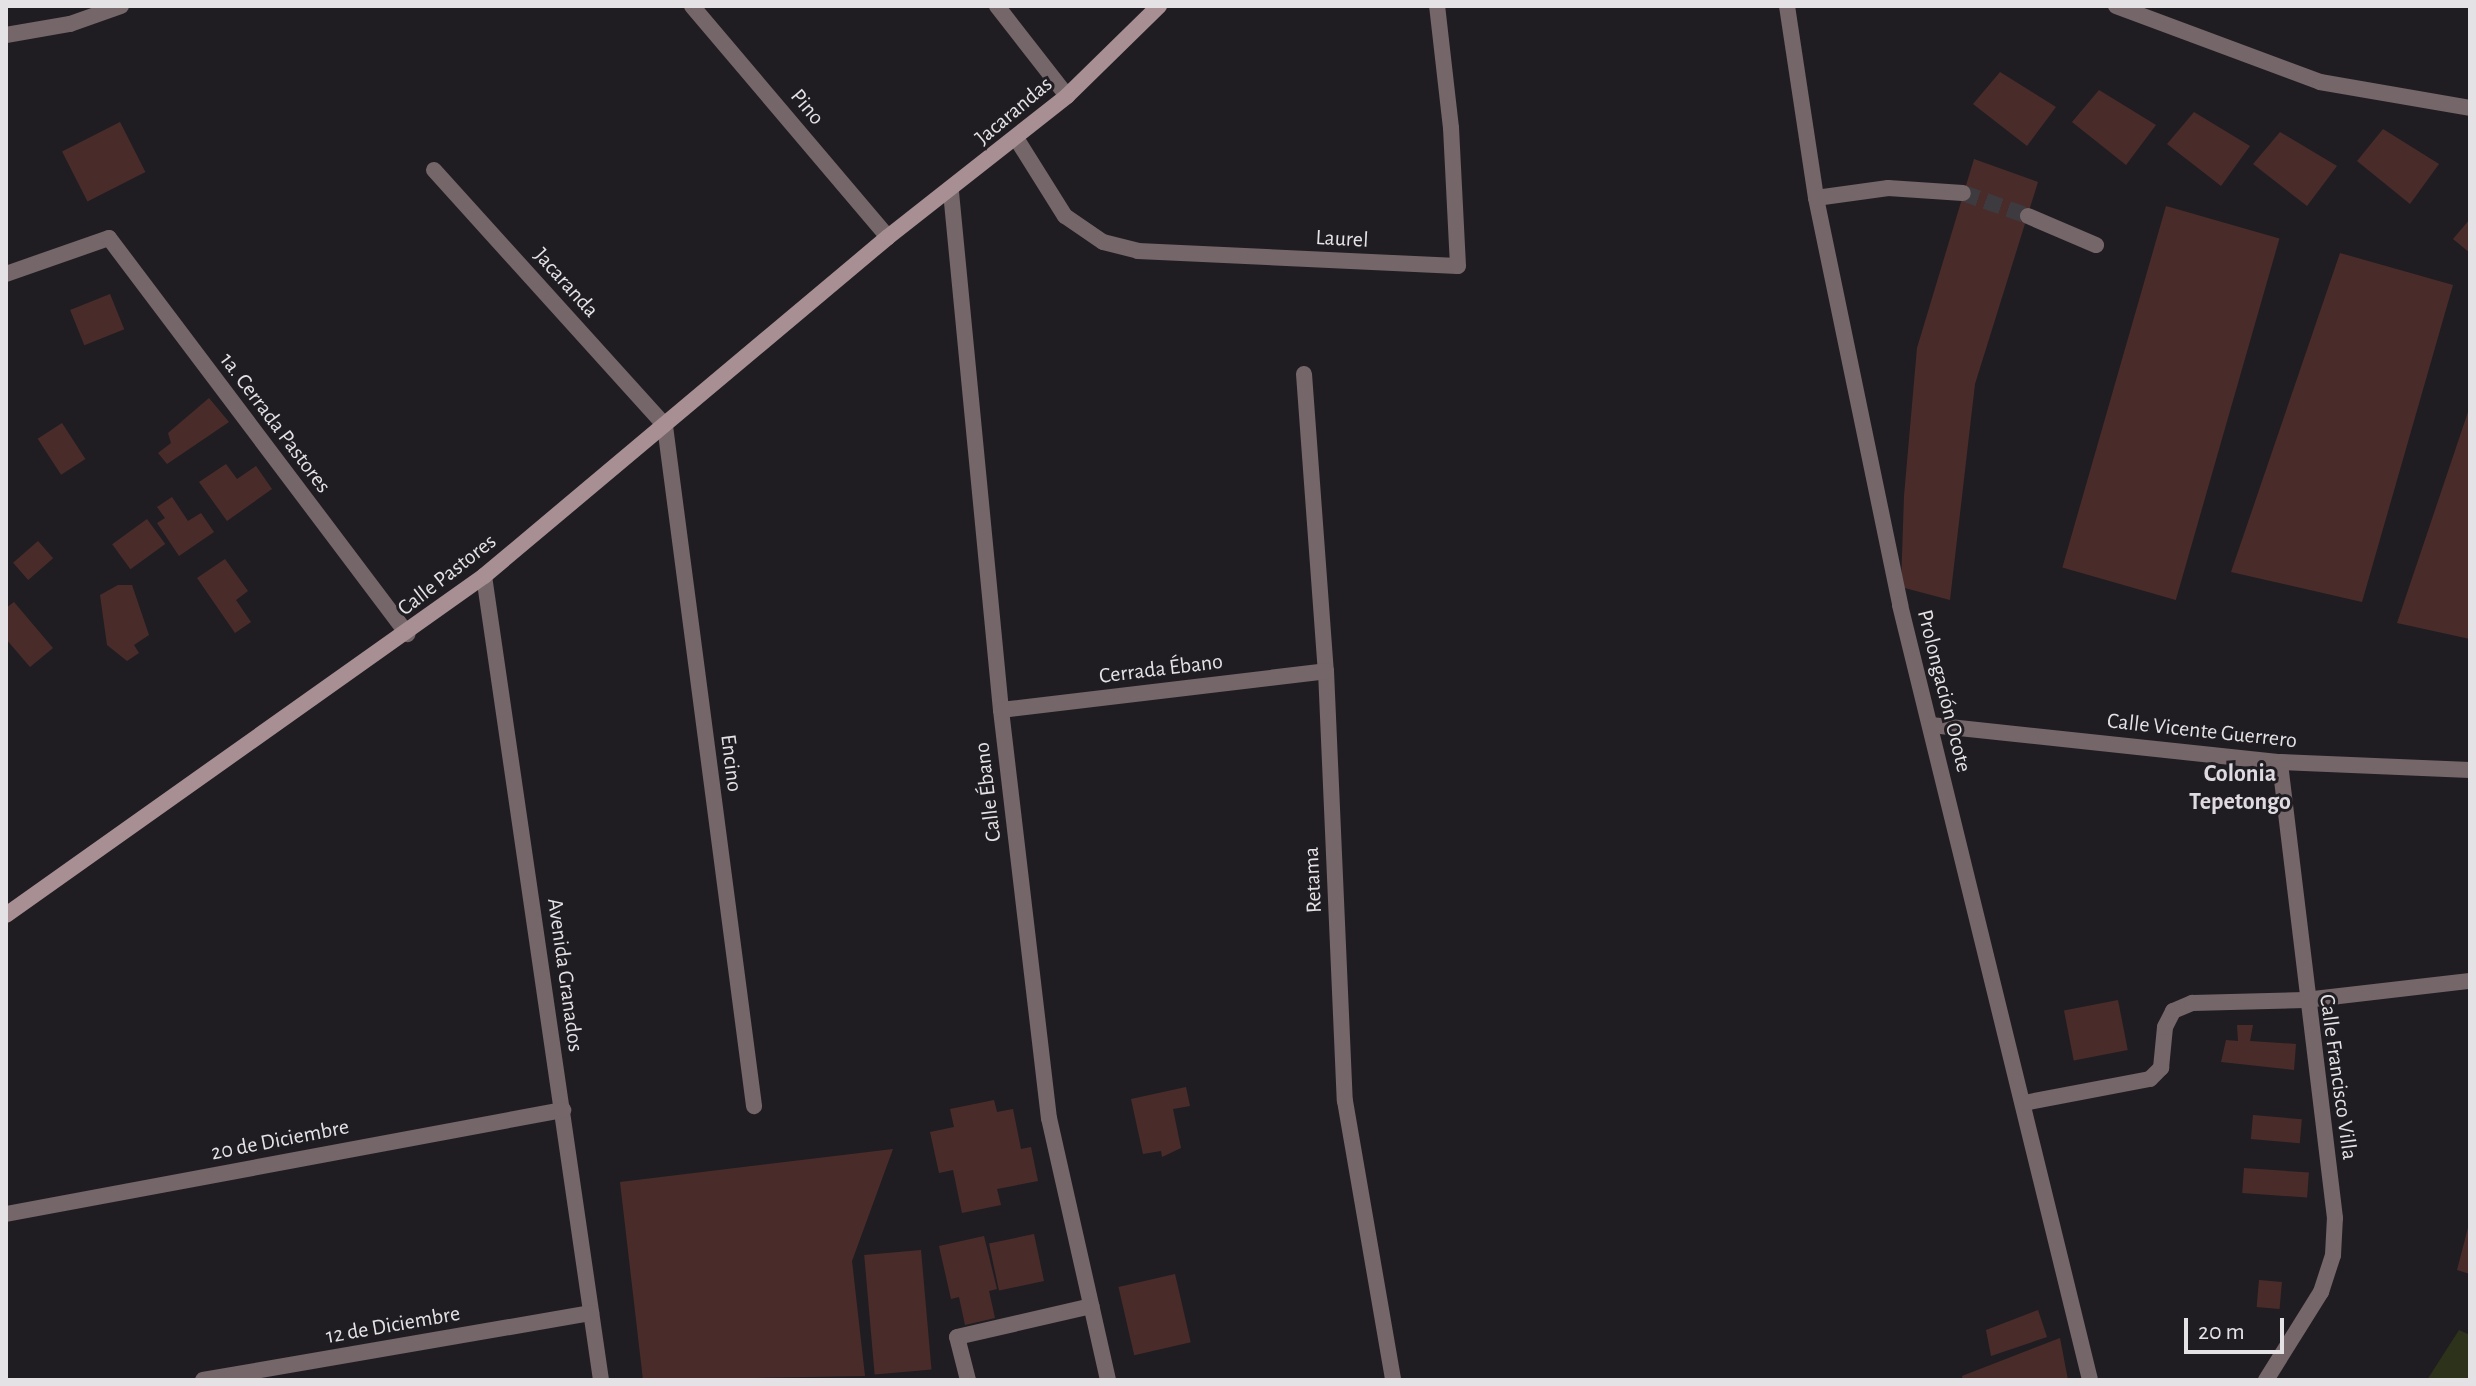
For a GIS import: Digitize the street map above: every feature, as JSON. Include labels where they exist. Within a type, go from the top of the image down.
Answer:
[{"type":"street","points":[[6,35],[70,24],[121,6]]},
{"type":"street","name":"Pino","points":[[692,6],[888,237]]},
{"type":"street","points":[[997,6],[1067,96]]},
{"type":"street","name":"Jacarandas","points":[[888,237],[951,192],[1067,96],[1159,6]]},
{"type":"street","name":"Laurel","points":[[1016,138],[1065,216],[1103,242],[1138,251],[1458,266],[1451,128],[1437,6]]},
{"type":"street","name":"Prolongación Ocote","points":[[1787,6],[1816,198],[1900,605],[2090,1380]]},
{"type":"street","points":[[2116,6],[2320,82],[2470,108]]},
{"type":"street","name":"Jacaranda","points":[[434,170],[665,426]]},
{"type":"street","points":[[1816,198],[1888,188],[1963,193]]},
{"type":"street","name":"Calle Ébano","points":[[951,192],[1001,710],[1049,1118],[1108,1380]]},
{"type":"street","points":[[2028,216],[2096,245]]},
{"type":"street","name":"Calle Pastores","points":[[6,915],[407,634],[484,576],[888,237]]},
{"type":"street","name":"1a. Cerrada Pastores","points":[[6,274],[109,238],[407,634]]},
{"type":"street","name":"Retama","points":[[1304,374],[1326,671],[1345,1101],[1393,1380]]},
{"type":"street","name":"Encino","points":[[665,426],[754,1106]]},
{"type":"street","name":"Avenida Granados","points":[[484,576],[601,1380]]},
{"type":"street","name":"Cerrada Ébano","points":[[1001,710],[1326,671]]},
{"type":"street","name":"Calle Vicente Guerrero","points":[[1931,725],[2280,762],[2470,770]]},
{"type":"street","name":"Calle Francisco Villa","points":[[2266,1380],[2321,1292],[2333,1255],[2335,1218],[2305,1000],[2280,762]]},
{"type":"street","points":[[2024,1103],[2150,1079],[2161,1068],[2165,1027],[2173,1011],[2192,1003],[2305,1000],[2470,981]]},
{"type":"street","name":"20 de Diciembre","points":[[6,1214],[563,1110]]},
{"type":"street","points":[[968,1380],[957,1337],[1091,1306]]},
{"type":"street","name":"12 de Diciembre","points":[[203,1380],[591,1313]]},
{"type":"green space","points":[[2459,1330],[2470,1335],[2470,1380],[2427,1380]]},
{"type":"building","points":[[2000,72],[2056,107],[2027,146],[1973,104]]},
{"type":"building","points":[[2099,90],[2156,125],[2126,165],[2072,122]]},
{"type":"building","points":[[2194,112],[2250,146],[2221,186],[2167,144]]},
{"type":"building","points":[[120,122],[145,172],[88,201],[62,152]]},
{"type":"building","points":[[2383,129],[2439,164],[2410,204],[2357,161]]},
{"type":"building","points":[[2280,132],[2337,166],[2307,206],[2253,164]]},
{"type":"building","points":[[1974,159],[2038,182],[1975,384],[1950,600],[1901,587],[1904,496],[1917,348]]},
{"type":"building","points":[[2166,206],[2279,239],[2176,600],[2062,567]]},
{"type":"building","points":[[2470,219],[2470,253],[2453,239]]},
{"type":"building","points":[[2340,253],[2453,285],[2362,602],[2231,572]]},
{"type":"building","points":[[110,294],[124,329],[84,345],[70,310]]},
{"type":"building","points":[[209,398],[229,422],[167,464],[158,453],[171,443],[168,433]]},
{"type":"building","points":[[2470,409],[2470,639],[2397,623]]},
{"type":"building","points":[[62,423],[85,459],[61,475],[38,439]]},
{"type":"building","points":[[226,464],[237,479],[256,466],[272,489],[227,521],[199,482]]},
{"type":"building","points":[[172,497],[188,521],[201,513],[214,532],[179,556],[157,523],[165,518],[157,507]]},
{"type":"building","points":[[147,519],[165,544],[130,569],[112,544]]},
{"type":"building","points":[[38,541],[53,558],[28,580],[13,563]]},
{"type":"building","points":[[225,559],[248,591],[236,600],[251,622],[235,633],[197,578]]},
{"type":"building","points":[[118,585],[132,585],[149,635],[134,645],[139,653],[127,661],[107,645],[100,595]]},
{"type":"building","points":[[14,602],[53,648],[30,667],[6,639],[6,608]]},
{"type":"building","points":[[2118,1000],[2128,1050],[2074,1061],[2064,1010]]},
{"type":"building","points":[[2237,1025],[2253,1025],[2250,1041],[2296,1044],[2294,1070],[2221,1062],[2226,1040],[2238,1041]]},
{"type":"building","points":[[1186,1087],[1190,1106],[1173,1109],[1181,1148],[1162,1157],[1161,1151],[1143,1154],[1131,1099]]},
{"type":"building","points":[[994,1100],[997,1112],[1013,1109],[1021,1149],[1031,1147],[1038,1181],[997,1189],[1001,1205],[962,1213],[953,1170],[939,1173],[930,1132],[954,1127],[950,1109]]},
{"type":"building","points":[[2253,1115],[2302,1119],[2300,1143],[2251,1139]]},
{"type":"building","points":[[893,1149],[852,1261],[865,1376],[643,1380],[620,1182]]},
{"type":"building","points":[[2244,1168],[2309,1173],[2307,1197],[2242,1193]]},
{"type":"building","points":[[2470,1224],[2470,1274],[2457,1270]]},
{"type":"building","points":[[1034,1234],[1044,1281],[999,1291],[989,1244]]},
{"type":"building","points":[[984,1236],[997,1289],[989,1291],[995,1318],[965,1325],[959,1297],[951,1299],[939,1246]]},
{"type":"building","points":[[921,1250],[931,1370],[875,1375],[864,1255]]},
{"type":"building","points":[[1175,1274],[1191,1342],[1134,1355],[1118,1287]]},
{"type":"building","points":[[2259,1280],[2282,1282],[2280,1309],[2257,1307]]},
{"type":"building","points":[[2038,1310],[2047,1337],[1991,1356],[1986,1330]]},
{"type":"building","points":[[2060,1338],[2068,1380],[1963,1380],[1962,1376]]},
{"type":"tunnel","points":[[1963,193],[2028,216]]},
{"type":"district","name":"Colonia Tepetongo","points":[[2240,789]]}]
